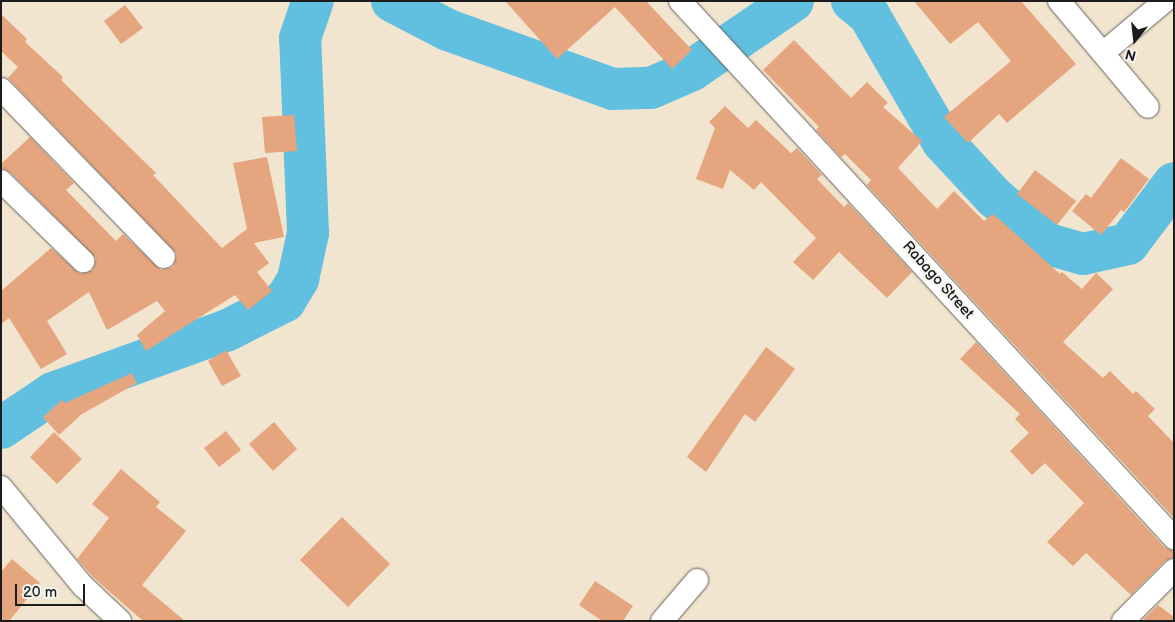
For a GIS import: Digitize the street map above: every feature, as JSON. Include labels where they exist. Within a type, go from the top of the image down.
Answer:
[{"type":"street","name":"Rabago Street","points":[[680,1],[1174,538]]},
{"type":"street","points":[[1059,1],[1148,107]]},
{"type":"street","points":[[1103,53],[1165,1]]},
{"type":"street","points":[[1,89],[164,257]]},
{"type":"street","points":[[1,181],[83,261]]},
{"type":"street","points":[[2,489],[83,586],[120,621]]},
{"type":"street","points":[[1123,621],[1174,570]]},
{"type":"street","points":[[662,621],[697,580]]},
{"type":"building","points":[[505,1],[646,1],[692,50],[672,69],[615,7],[557,59]]},
{"type":"building","points":[[914,1],[1021,1],[1076,64],[1007,123],[999,114],[968,143],[944,117],[1011,61],[978,22],[950,44]]},
{"type":"building","points":[[125,5],[143,28],[121,44],[104,21]]},
{"type":"building","points":[[1,14],[27,39],[25,42],[63,77],[61,80],[156,173],[153,175],[222,248],[247,229],[233,163],[267,157],[284,237],[254,243],[269,263],[257,272],[272,291],[248,310],[235,295],[146,351],[137,335],[165,311],[157,301],[107,330],[89,292],[47,321],[67,354],[41,369],[9,318],[1,324],[1,291],[51,248],[80,274],[93,270],[96,258],[10,172],[1,168],[1,164],[30,137],[74,183],[66,190],[116,241],[123,234],[161,270],[173,267],[177,254],[8,78],[18,67],[1,51]]},
{"type":"building","points":[[794,40],[851,98],[867,82],[888,103],[883,107],[922,141],[898,168],[937,209],[954,191],[984,221],[992,214],[998,218],[1060,274],[1062,272],[1082,289],[1096,273],[1113,289],[1063,342],[1103,378],[1110,371],[1133,394],[1136,391],[1155,409],[1148,416],[1174,443],[1174,518],[867,185],[871,180],[845,154],[841,157],[816,130],[819,127],[763,70]]},
{"type":"building","points":[[725,106],[748,128],[756,120],[791,153],[797,148],[822,175],[817,179],[844,207],[848,203],[912,272],[887,298],[839,252],[813,280],[793,262],[816,238],[761,182],[754,190],[730,170],[723,189],[696,179],[715,128],[709,122]]},
{"type":"building","points":[[294,115],[297,151],[265,153],[262,117]]},
{"type":"building","points":[[1121,158],[1149,179],[1124,212],[1121,210],[1101,235],[1072,211],[1086,194],[1091,198]]},
{"type":"building","points":[[1035,170],[1076,201],[1057,225],[1017,194]]},
{"type":"building","points":[[976,342],[1164,547],[1174,551],[1174,557],[1165,561],[1131,595],[1086,553],[1073,566],[1047,542],[1084,503],[1045,463],[1032,475],[1010,451],[1029,433],[1015,419],[1020,414],[960,359]]},
{"type":"building","points":[[766,347],[795,369],[755,422],[745,414],[706,472],[687,457]]},
{"type":"building","points":[[226,350],[241,376],[222,386],[208,361]]},
{"type":"building","points":[[132,373],[137,383],[82,414],[59,435],[43,417],[62,400],[65,403]]},
{"type":"building","points":[[274,422],[297,449],[273,471],[249,444]]},
{"type":"building","points":[[226,431],[241,450],[219,467],[204,448]]},
{"type":"building","points":[[54,432],[82,459],[57,484],[30,457]]},
{"type":"building","points":[[121,469],[160,502],[156,507],[186,531],[142,585],[185,621],[143,621],[93,577],[77,559],[109,518],[92,504]]},
{"type":"building","points":[[342,517],[390,564],[348,607],[300,560]]},
{"type":"building","points":[[12,559],[40,583],[9,621],[1,621],[1,572]]},
{"type":"building","points":[[595,581],[633,606],[623,621],[602,621],[579,605]]},
{"type":"building","points":[[1158,605],[1174,617],[1174,621],[1142,621]]},
{"type":"waterway","points":[[1,428],[53,393],[228,330],[285,301],[298,279],[308,233],[300,38],[313,1]]},
{"type":"waterway","points":[[392,1],[448,30],[613,89],[651,88],[692,70],[793,1]]},
{"type":"waterway","points":[[852,1],[869,15],[943,142],[994,197],[1048,244],[1083,254],[1128,244],[1174,183]]}]
